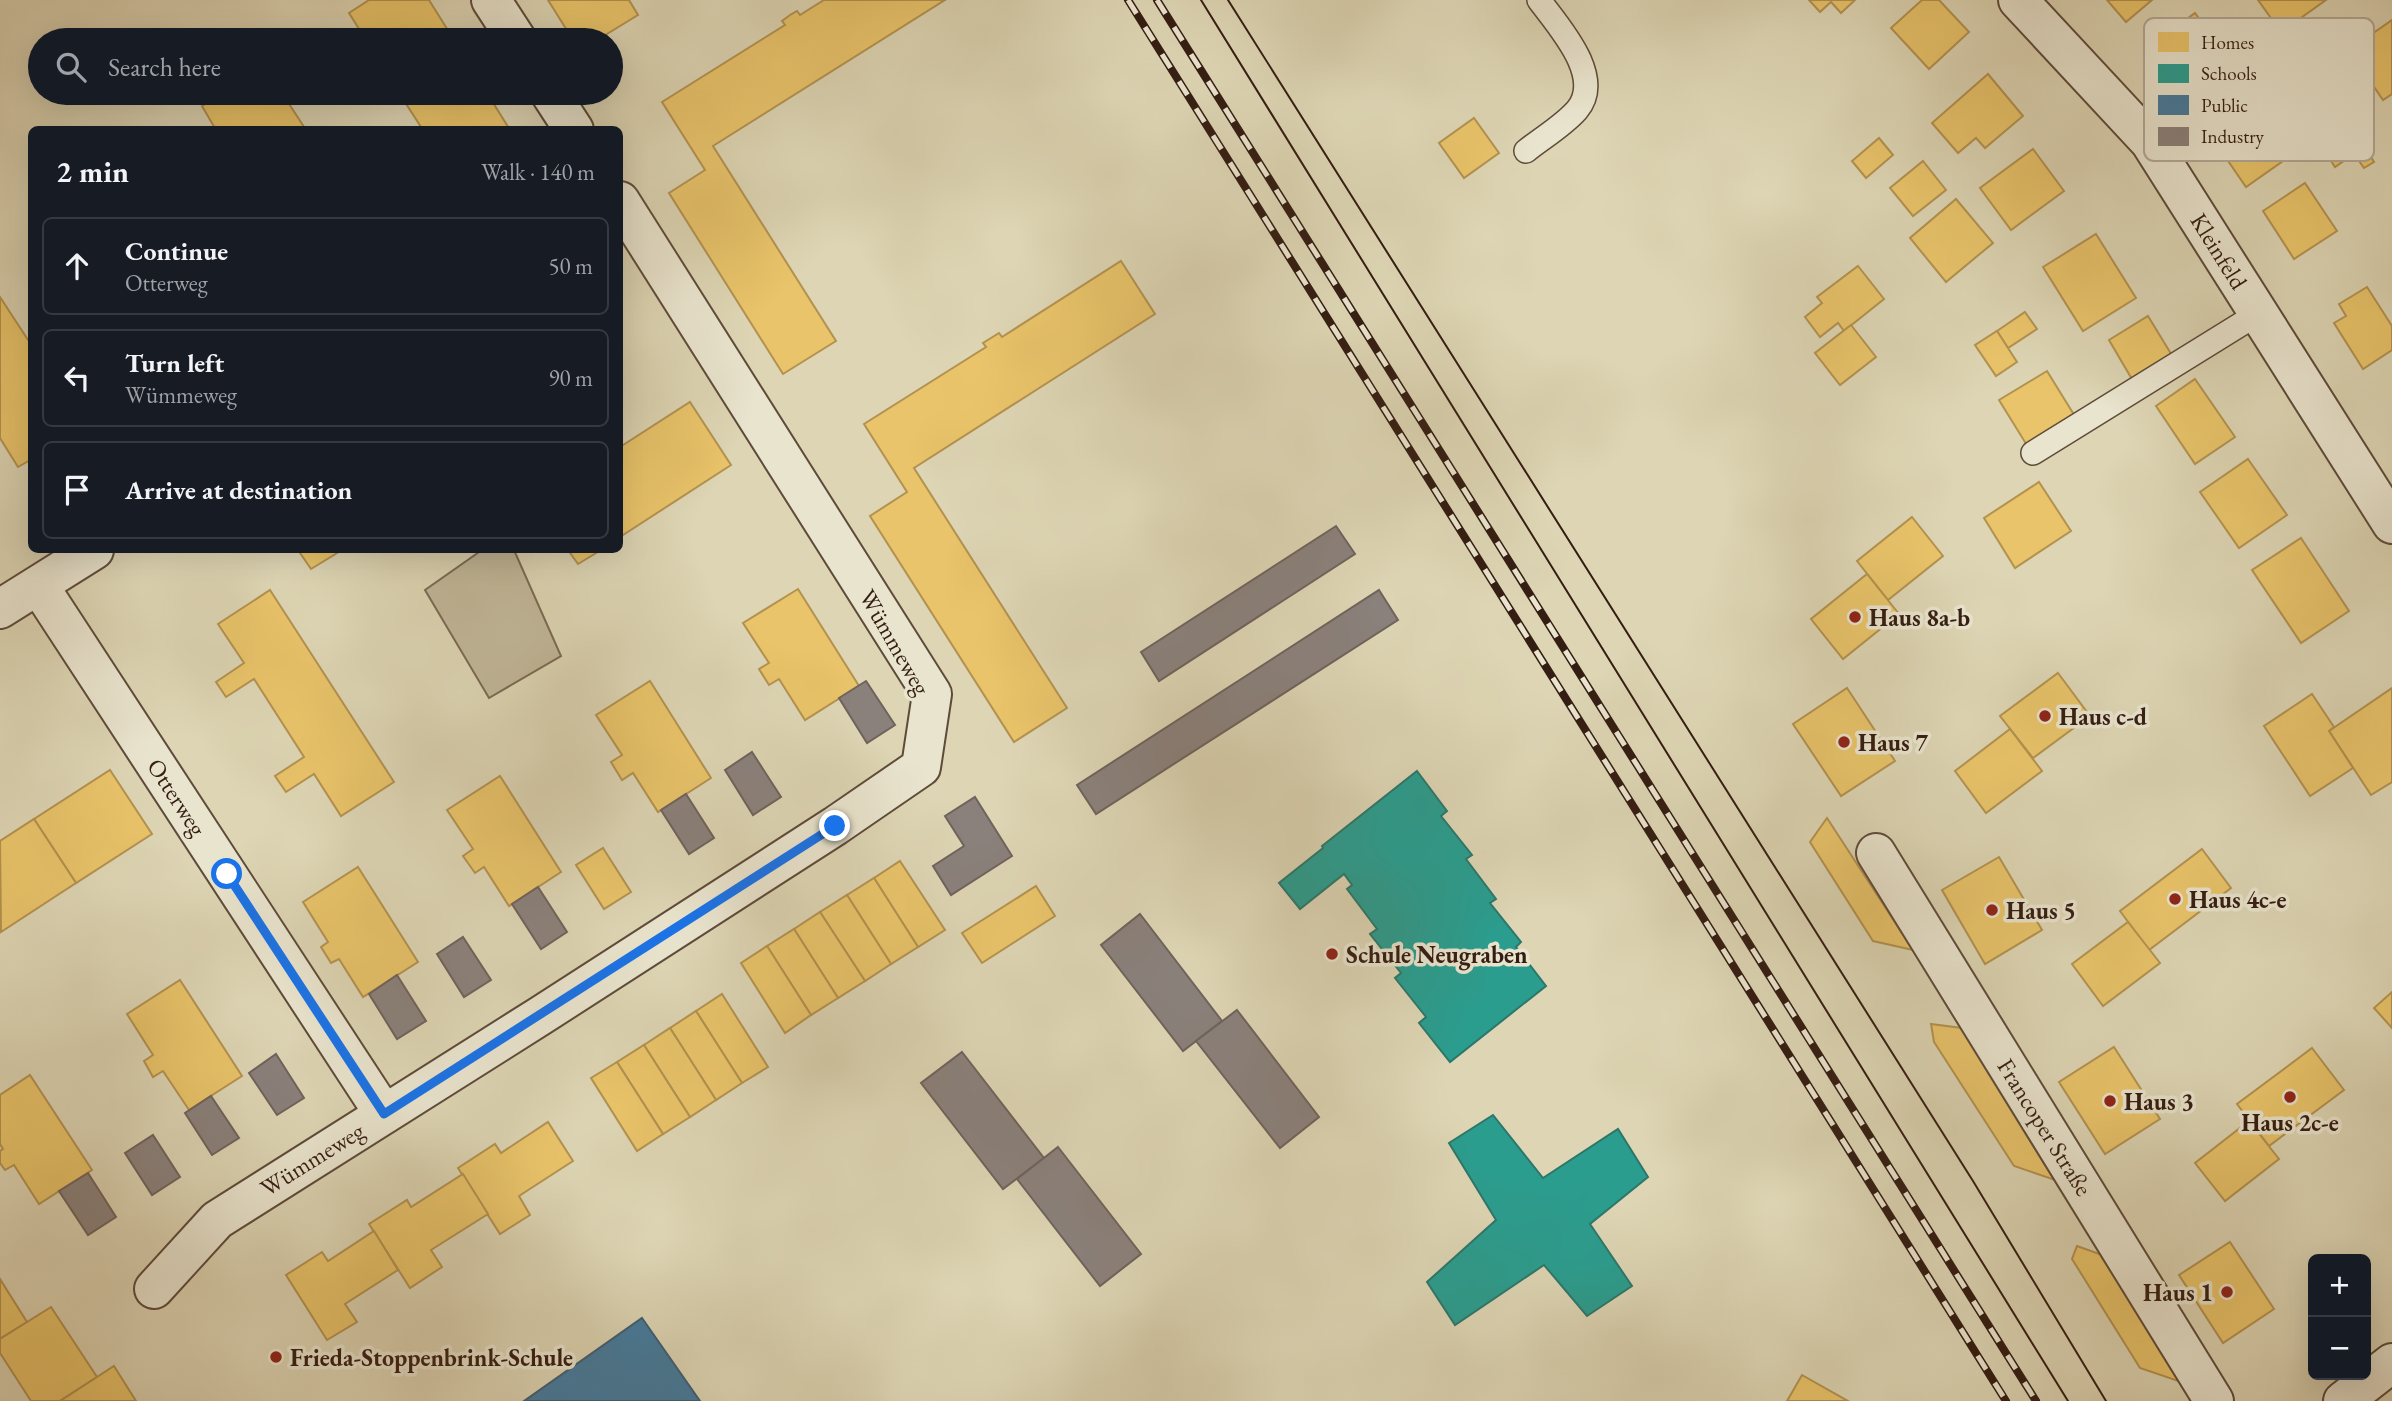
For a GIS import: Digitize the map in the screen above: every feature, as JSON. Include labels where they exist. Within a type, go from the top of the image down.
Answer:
[{"type":"street","points":[[491,0],[509,28]]},
{"type":"street","name":"Kleinfeld","points":[[2018,0],[2144,136]]},
{"type":"street","points":[[558,105],[571,126]]},
{"type":"street","name":"Kleinfeld","points":[[2162,161],[2392,524]]},
{"type":"street","name":"Wümmeweg","points":[[154,1289],[217,1220],[835,826],[921,767],[932,694],[623,209]]},
{"type":"street","points":[[0,609],[89,553]]},
{"type":"street","name":"Otterweg","points":[[39,586],[384,1114]]},
{"type":"street","name":"Francoper Straße","points":[[1876,853],[2214,1401]]},
{"type":"street","points":[[2343,1401],[2392,1363]]},
{"type":"lane","points":[[1526,152],[1577,109],[1587,89],[1583,66],[1539,0]]},
{"type":"lane","points":[[2033,453],[2259,313]]},
{"type":"shaded area","points":[[478,553],[515,553],[561,656],[489,698],[425,590]]},
{"type":"building: Homes","points":[[369,0],[429,0],[446,28],[358,28],[349,13]]},
{"type":"building: Homes","points":[[548,0],[629,0],[638,15],[617,28],[566,28]]},
{"type":"building: Homes","points":[[824,0],[945,0],[713,146],[836,341],[783,374],[669,193],[705,170],[662,102],[785,25],[782,21],[790,15],[797,11],[800,15]]},
{"type":"building: Homes","points":[[1809,0],[1855,0],[1841,13],[1831,2],[1820,12]]},
{"type":"building: Homes","points":[[1922,0],[1939,0],[1969,32],[1929,69],[1891,28]]},
{"type":"building: Homes","points":[[2107,0],[2152,0],[2126,22]]},
{"type":"building: Homes","points":[[2258,0],[2326,0],[2301,18],[2271,18]]},
{"type":"building: Homes","points":[[2392,20],[2392,94],[2383,100],[2374,87],[2374,33]]},
{"type":"building: Homes","points":[[1988,74],[2023,116],[1985,148],[1976,138],[1958,153],[1932,123]]},
{"type":"building: Homes","points":[[290,105],[303,126],[214,126],[202,106]]},
{"type":"building: Homes","points":[[407,105],[494,105],[508,126],[420,126]]},
{"type":"building: Homes","points":[[1474,118],[1499,153],[1464,178],[1439,143]]},
{"type":"building: Homes","points":[[1879,138],[1893,155],[1866,178],[1852,161]]},
{"type":"building: Homes","points":[[2033,149],[2064,191],[2011,230],[1980,188]]},
{"type":"building: Homes","points":[[1923,161],[1946,190],[1913,216],[1890,188]]},
{"type":"building: Homes","points":[[2228,161],[2283,161],[2246,187]]},
{"type":"building: Homes","points":[[2331,161],[2344,161],[2335,167]]},
{"type":"building: Homes","points":[[2359,161],[2373,161],[2374,162],[2364,168]]},
{"type":"building: Homes","points":[[2305,183],[2337,231],[2294,259],[2263,211]]},
{"type":"building: Homes","points":[[1956,199],[1993,243],[1946,282],[1910,238]]},
{"type":"building: Homes","points":[[2096,234],[2136,298],[2083,331],[2043,267]]},
{"type":"building: Homes","points":[[1121,261],[1155,314],[914,468],[1067,708],[1014,742],[870,516],[907,492],[864,424],[986,347],[983,343],[999,333],[1002,337]]},
{"type":"building: Homes","points":[[1858,266],[1884,299],[1844,331],[1838,323],[1820,337],[1805,317],[1822,303],[1817,297]]},
{"type":"building: Homes","points":[[2367,287],[2392,326],[2392,350],[2363,369],[2334,323],[2346,316],[2339,304]]},
{"type":"building: Homes","points":[[0,297],[28,340],[28,461],[18,467],[0,438]]},
{"type":"building: Homes","points":[[2025,312],[2037,329],[2008,348],[1997,331]]},
{"type":"building: Homes","points":[[2148,316],[2176,362],[2136,386],[2109,340]]},
{"type":"building: Homes","points":[[1851,325],[1876,357],[1840,385],[1815,353]]},
{"type":"building: Homes","points":[[1997,331],[2017,362],[1996,376],[1975,345]]},
{"type":"building: Homes","points":[[2047,371],[2076,418],[2028,447],[1999,400]]},
{"type":"building: Homes","points":[[2195,379],[2235,437],[2195,464],[2156,406]]},
{"type":"building: Homes","points":[[690,402],[731,465],[623,535],[623,445]]},
{"type":"building: Homes","points":[[2248,459],[2287,515],[2239,548],[2200,492]]},
{"type":"building: Homes","points":[[2039,482],[2071,531],[2015,568],[1984,518]]},
{"type":"building: Homes","points":[[1912,517],[1943,556],[1888,600],[1857,561]]},
{"type":"building: Homes","points":[[2301,538],[2349,611],[2301,643],[2252,570]]},
{"type":"building: Homes","points":[[300,553],[337,553],[311,569]]},
{"type":"building: Homes","points":[[570,553],[596,553],[578,564]]},
{"type":"building: Homes","name":"Haus 8a-b","points":[[1867,574],[1899,614],[1843,659],[1811,619]]},
{"type":"building: Homes","points":[[798,589],[859,686],[805,720],[779,679],[769,685],[759,669],[769,663],[743,623]]},
{"type":"building: Homes","points":[[270,590],[394,782],[341,816],[314,774],[286,792],[275,776],[304,757],[254,679],[226,697],[216,682],[244,663],[218,624]]},
{"type":"building: Homes","name":"Haus c-d","points":[[2058,673],[2090,716],[2033,758],[2000,716]]},
{"type":"building: Homes","points":[[650,681],[711,778],[658,812],[633,773],[622,780],[611,762],[622,755],[596,715]]},
{"type":"building: Homes","name":"Haus 7","points":[[1847,688],[1895,761],[1841,796],[1793,724]]},
{"type":"building: Homes","points":[[2392,688],[2392,782],[2371,795],[2329,731]]},
{"type":"building: Homes","points":[[2312,694],[2334,727],[2329,731],[2353,768],[2310,796],[2264,726]]},
{"type":"building: Homes","points":[[2010,729],[2042,771],[1986,813],[1955,771]]},
{"type":"building: Homes","points":[[110,770],[152,834],[76,883],[34,819]]},
{"type":"building: Homes","points":[[500,776],[561,872],[509,906],[484,867],[475,873],[463,856],[473,849],[447,810]]},
{"type":"building: Homes","points":[[1827,818],[1913,950],[1873,941],[1810,842]]},
{"type":"building: Homes","points":[[34,819],[76,883],[1,932],[0,841]]},
{"type":"building: Homes","points":[[603,848],[631,892],[604,909],[576,865]]},
{"type":"building: Homes","name":"Haus 4c-e","points":[[2202,849],[2231,888],[2149,950],[2120,911]]},
{"type":"building: Homes","name":"Haus 5","points":[[1999,857],[2042,930],[1985,964],[1942,890]]},
{"type":"building: Homes","points":[[900,861],[945,930],[918,947],[874,878]]},
{"type":"building: Homes","points":[[358,867],[418,962],[363,997],[339,959],[331,963],[321,947],[328,942],[303,902]]},
{"type":"building: Homes","points":[[874,878],[918,947],[891,964],[847,895]]},
{"type":"building: Homes","points":[[1036,886],[1055,916],[982,963],[962,933]]},
{"type":"building: Homes","points":[[847,895],[891,964],[865,981],[820,912]]},
{"type":"building: Homes","points":[[820,912],[865,981],[838,998],[794,929]]},
{"type":"building: Homes","points":[[2128,922],[2160,963],[2103,1006],[2072,964]]},
{"type":"building: Homes","points":[[794,929],[838,998],[811,1015],[767,946]]},
{"type":"building: Homes","points":[[767,946],[811,1015],[785,1033],[741,963]]},
{"type":"building: Homes","points":[[180,980],[242,1076],[189,1110],[163,1071],[153,1077],[144,1061],[153,1055],[127,1014]]},
{"type":"building: Homes","points":[[2392,992],[2392,1028],[2374,1008]]},
{"type":"building: Homes","points":[[722,994],[768,1067],[742,1083],[696,1011]]},
{"type":"building: Homes","points":[[696,1011],[742,1083],[716,1100],[670,1028]]},
{"type":"building: Homes","points":[[1931,1024],[1962,1028],[2058,1181],[2014,1166],[1934,1042]]},
{"type":"building: Homes","points":[[670,1028],[716,1100],[690,1117],[644,1045]]},
{"type":"building: Homes","points":[[644,1045],[690,1117],[663,1134],[617,1062]]},
{"type":"building: Homes","name":"Haus 3","points":[[2114,1047],[2160,1119],[2105,1154],[2059,1082]]},
{"type":"building: Homes","name":"Haus 2c-e","points":[[2312,1048],[2344,1090],[2269,1146],[2237,1104]]},
{"type":"building: Homes","points":[[617,1062],[663,1134],[637,1151],[591,1078]]},
{"type":"building: Homes","points":[[30,1075],[92,1170],[39,1204],[14,1165],[5,1170],[0,1163],[0,1151],[3,1149],[0,1144],[0,1095]]},
{"type":"building: Homes","points":[[2249,1121],[2279,1159],[2225,1201],[2195,1163]]},
{"type":"building: Homes","points":[[548,1122],[573,1161],[519,1196],[530,1215],[500,1234],[458,1168],[495,1144],[501,1153]]},
{"type":"building: Homes","points":[[463,1174],[488,1214],[431,1250],[442,1267],[410,1288],[369,1224],[407,1200],[411,1207]]},
{"type":"building: Homes","points":[[374,1231],[398,1270],[345,1304],[357,1322],[327,1340],[286,1275],[322,1252],[328,1261]]},
{"type":"building: Homes","name":"Haus 1","points":[[2230,1242],[2274,1309],[2223,1343],[2179,1275]]},
{"type":"building: Homes","points":[[2077,1246],[2108,1257],[2184,1383],[2140,1368],[2072,1259]]},
{"type":"building: Homes","points":[[0,1279],[27,1322],[0,1339]]},
{"type":"building: Homes","points":[[51,1307],[97,1377],[60,1401],[31,1401],[0,1353],[0,1339]]},
{"type":"building: Homes","points":[[114,1366],[136,1401],[60,1401],[97,1377]]},
{"type":"building: Homes","points":[[1802,1375],[1848,1401],[1787,1401]]},
{"type":"building: Schools","points":[[1417,771],[1447,811],[1441,816],[1472,855],[1466,859],[1496,899],[1490,903],[1521,942],[1516,947],[1546,986],[1450,1062],[1419,1023],[1426,1017],[1395,978],[1401,973],[1370,934],[1377,929],[1347,889],[1352,885],[1344,874],[1300,909],[1279,883]]},
{"type":"building: Schools","points":[[1493,1115],[1543,1178],[1618,1129],[1648,1177],[1590,1224],[1632,1286],[1587,1316],[1544,1265],[1455,1325],[1427,1282],[1496,1220],[1449,1143]]},
{"type":"building: Public","points":[[642,1318],[700,1401],[524,1401]]},
{"type":"building: Industry","points":[[1336,526],[1355,554],[1159,681],[1141,652]]},
{"type":"building: Industry","points":[[1379,590],[1398,620],[1096,814],[1077,785]]},
{"type":"building: Industry","points":[[866,681],[895,725],[867,743],[839,698]]},
{"type":"building: Industry","points":[[752,752],[781,797],[753,815],[725,770]]},
{"type":"building: Industry","points":[[686,794],[714,838],[689,854],[661,810]]},
{"type":"building: Industry","points":[[975,797],[1012,856],[951,895],[933,866],[964,846],[945,816]]},
{"type":"building: Industry","points":[[538,887],[567,932],[541,949],[512,904]]},
{"type":"building: Industry","points":[[1140,914],[1222,1021],[1183,1051],[1101,945]]},
{"type":"building: Industry","points":[[463,937],[491,980],[464,997],[437,954]]},
{"type":"building: Industry","points":[[397,975],[426,1021],[397,1039],[369,994]]},
{"type":"building: Industry","points":[[1237,1010],[1319,1117],[1280,1148],[1196,1041]]},
{"type":"building: Industry","points":[[962,1052],[1044,1158],[1003,1189],[921,1083]]},
{"type":"building: Industry","points":[[276,1054],[304,1098],[277,1115],[249,1073]]},
{"type":"building: Industry","points":[[211,1096],[239,1138],[212,1155],[185,1113]]},
{"type":"building: Industry","points":[[153,1135],[180,1177],[152,1195],[125,1153]]},
{"type":"building: Industry","points":[[1058,1147],[1141,1254],[1100,1286],[1017,1179]]},
{"type":"building: Industry","points":[[88,1173],[116,1217],[88,1235],[59,1191]]},
{"type":"tram line","points":[[1201,0],[2068,1401]]},
{"type":"tram line","points":[[1228,0],[1973,1181],[2106,1401]]},
{"type":"railway","points":[[1128,0],[2006,1401]]},
{"type":"railway","points":[[1157,0],[2036,1401]]},
{"type":"place","name":"Haus 8a-b","points":[[1855,617]]},
{"type":"place","name":"Haus c-d","points":[[2045,716]]},
{"type":"place","name":"Haus 7","points":[[1844,742]]},
{"type":"place","name":"Haus 4c-e","points":[[2175,899]]},
{"type":"place","name":"Haus 5","points":[[1992,910]]},
{"type":"place","name":"Schule Neugraben","points":[[1332,954]]},
{"type":"place","name":"Haus 2c-e","points":[[2290,1097]]},
{"type":"place","name":"Haus 3","points":[[2110,1101]]},
{"type":"place","name":"Haus 1","points":[[2227,1292]]},
{"type":"place","name":"Frieda-Stoppenbrink-Schule","points":[[276,1357]]},
{"type":"route","points":[[227,874],[384,1114],[835,826]]}]
